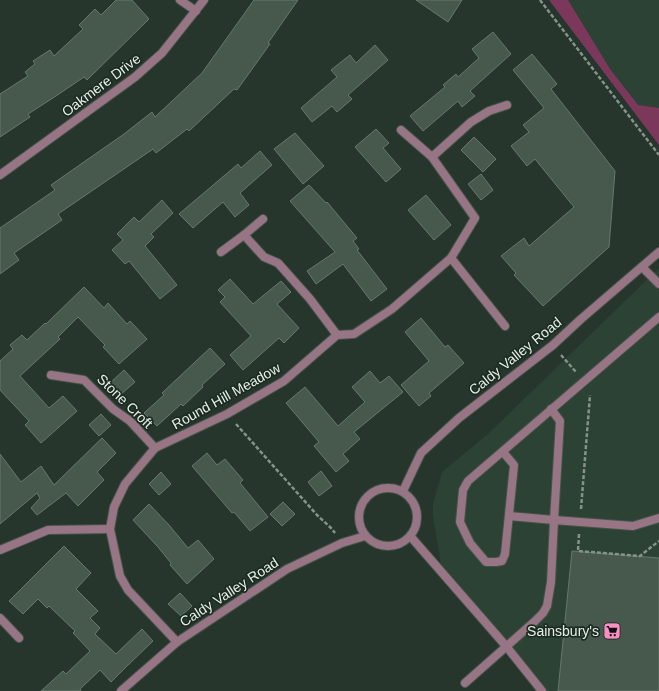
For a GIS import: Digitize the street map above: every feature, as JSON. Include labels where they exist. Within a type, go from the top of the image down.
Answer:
[{"type":"street","points":[[180,0],[196,11]]},
{"type":"street","name":"Oakmere Drive","points":[[0,175],[135,77],[162,53],[204,0]]},
{"type":"street","points":[[432,157],[470,122],[489,111],[507,105]]},
{"type":"street","name":"Round Hill Meadow","points":[[177,642],[128,590],[120,576],[110,530],[114,507],[125,484],[155,448],[227,414],[284,381],[337,336],[354,334],[392,309],[451,258],[475,218],[432,157],[401,130]]},
{"type":"street","points":[[221,252],[263,219]]},
{"type":"street","points":[[244,235],[264,256],[278,263],[310,299],[337,336]]},
{"type":"street","name":"Caldy Valley Road","points":[[403,491],[421,453],[459,418],[553,345],[659,252]]},
{"type":"street","points":[[451,258],[505,326]]},
{"type":"street","points":[[642,267],[659,284]]},
{"type":"street","points":[[503,452],[514,465],[506,554],[502,561],[486,562],[470,543],[460,522],[463,490],[468,481],[659,318]]},
{"type":"street","name":"Stone Croft","points":[[51,375],[84,380],[113,409],[130,421],[155,448]]},
{"type":"street","points":[[465,683],[534,622],[547,606],[551,582],[560,422],[551,409]]},
{"type":"street","points":[[390,488],[403,491],[415,504],[418,521],[411,536],[401,544],[388,547],[375,544],[365,536],[359,523],[360,510],[366,498],[377,490],[390,488]]},
{"type":"street","points":[[509,516],[633,526],[659,518]]},
{"type":"street","points":[[0,550],[48,530],[110,530]]},
{"type":"street","name":"Caldy Valley Road","points":[[121,691],[177,642],[287,569],[342,543],[365,536]]},
{"type":"street","points":[[411,536],[506,646],[542,691]]},
{"type":"street","points":[[0,618],[19,638]]},
{"type":"path","points":[[540,0],[659,155]]},
{"type":"path","points":[[553,345],[584,382],[590,394],[578,551],[640,556],[659,541]]},
{"type":"path","points":[[227,414],[317,515],[331,528],[342,543]]},
{"type":"shaded area","points":[[549,0],[659,0],[659,145]]},
{"type":"shaded area","points":[[549,0],[568,0],[610,69],[638,105],[659,108],[659,145]]},
{"type":"shaded area","points":[[659,268],[659,691],[539,691],[506,646],[441,564],[433,516],[433,504],[442,472],[489,433]]},
{"type":"building","points":[[116,0],[132,0],[149,19],[87,80],[84,77],[28,114],[30,117],[0,137],[0,94],[28,76],[25,72],[35,64],[33,61],[50,50],[54,56],[83,29],[79,25],[95,9],[101,15]]},
{"type":"building","points":[[254,0],[298,0],[268,43],[270,44],[237,90],[234,89],[189,131],[187,129],[156,153],[153,149],[58,214],[62,220],[14,253],[19,260],[0,274],[0,228],[55,190],[51,185],[124,134],[152,112],[155,117],[202,73]]},
{"type":"building","points":[[416,0],[462,0],[448,22]]},
{"type":"building","points":[[493,32],[511,54],[470,91],[475,96],[462,107],[458,101],[423,131],[410,116],[445,87],[443,85],[456,74],[458,77],[479,58],[472,49]]},
{"type":"building","points":[[375,45],[388,60],[348,95],[352,99],[337,112],[332,106],[312,122],[301,108],[337,77],[331,70],[350,55],[356,63]]},
{"type":"building","points":[[532,54],[557,84],[551,89],[615,171],[609,247],[543,306],[514,275],[516,273],[501,256],[524,238],[529,246],[574,207],[535,159],[527,166],[511,146],[529,132],[523,125],[544,108],[513,70]]},
{"type":"building","points":[[376,129],[389,143],[383,148],[401,169],[386,182],[355,147]]},
{"type":"building","points":[[295,133],[324,166],[303,184],[274,149]]},
{"type":"building","points":[[474,137],[496,159],[483,172],[461,150]]},
{"type":"building","points":[[260,151],[272,165],[240,193],[249,205],[235,217],[223,202],[193,228],[179,214],[238,164],[241,168]]},
{"type":"building","points":[[481,174],[493,190],[481,200],[468,184]]},
{"type":"building","points":[[309,185],[326,203],[327,202],[357,238],[353,241],[359,249],[357,250],[387,289],[371,301],[343,264],[316,284],[307,271],[335,252],[290,201]]},
{"type":"building","points":[[426,195],[451,225],[434,240],[408,210]]},
{"type":"building","points":[[162,200],[173,213],[151,234],[154,237],[145,246],[177,285],[160,299],[129,261],[125,264],[112,250],[123,240],[117,234],[134,217],[139,222]]},
{"type":"building","points":[[230,279],[253,304],[281,281],[291,292],[277,304],[299,328],[284,343],[279,338],[243,370],[230,355],[251,336],[220,302],[225,297],[218,290]]},
{"type":"building","points":[[84,287],[104,308],[108,303],[127,324],[130,321],[147,339],[119,364],[103,347],[105,345],[78,317],[58,337],[60,339],[20,376],[49,408],[63,396],[77,411],[41,443],[25,425],[29,421],[0,390],[0,361],[13,349],[10,345],[22,335],[27,340],[45,323],[46,324]]},
{"type":"building","points":[[421,318],[445,347],[448,345],[464,363],[429,393],[431,396],[419,406],[401,385],[429,361],[405,332]]},
{"type":"building","points":[[210,348],[225,364],[202,385],[203,387],[183,406],[181,404],[157,426],[144,413],[164,395],[162,393]]},
{"type":"building","points":[[124,370],[135,382],[120,395],[110,383]]},
{"type":"building","points":[[370,371],[380,383],[389,376],[403,392],[354,432],[360,439],[343,454],[349,461],[336,472],[314,446],[319,442],[286,403],[305,387],[338,426],[365,402],[352,387]]},
{"type":"building","points":[[101,414],[111,425],[99,436],[89,425]]},
{"type":"building","points":[[102,438],[116,453],[97,472],[104,480],[78,506],[66,493],[37,515],[31,508],[40,498],[37,493],[0,524],[0,454],[21,482],[41,466],[54,485]]},
{"type":"building","points":[[207,453],[217,465],[225,459],[243,480],[240,483],[268,517],[250,531],[234,512],[232,513],[192,466]]},
{"type":"building","points":[[321,471],[332,486],[319,496],[308,482]]},
{"type":"building","points":[[161,472],[171,484],[159,495],[149,484]]},
{"type":"building","points":[[283,502],[295,514],[282,526],[270,514]]},
{"type":"building","points":[[149,504],[188,548],[198,540],[214,559],[187,584],[170,565],[171,563],[158,547],[133,520]]},
{"type":"building","points":[[64,546],[91,573],[76,589],[98,611],[90,618],[100,628],[95,634],[116,654],[142,629],[153,641],[111,682],[100,670],[80,689],[81,691],[41,691],[63,671],[66,674],[90,651],[73,633],[75,631],[49,606],[47,608],[38,599],[23,614],[9,601]]},
{"type":"building","name":"Sainsbury's","points":[[572,551],[659,558],[659,691],[558,691]]},
{"type":"building","points":[[180,593],[192,606],[181,616],[168,604]]},
{"type":"place","name":"Sainsbury's","points":[[612,631]]}]
